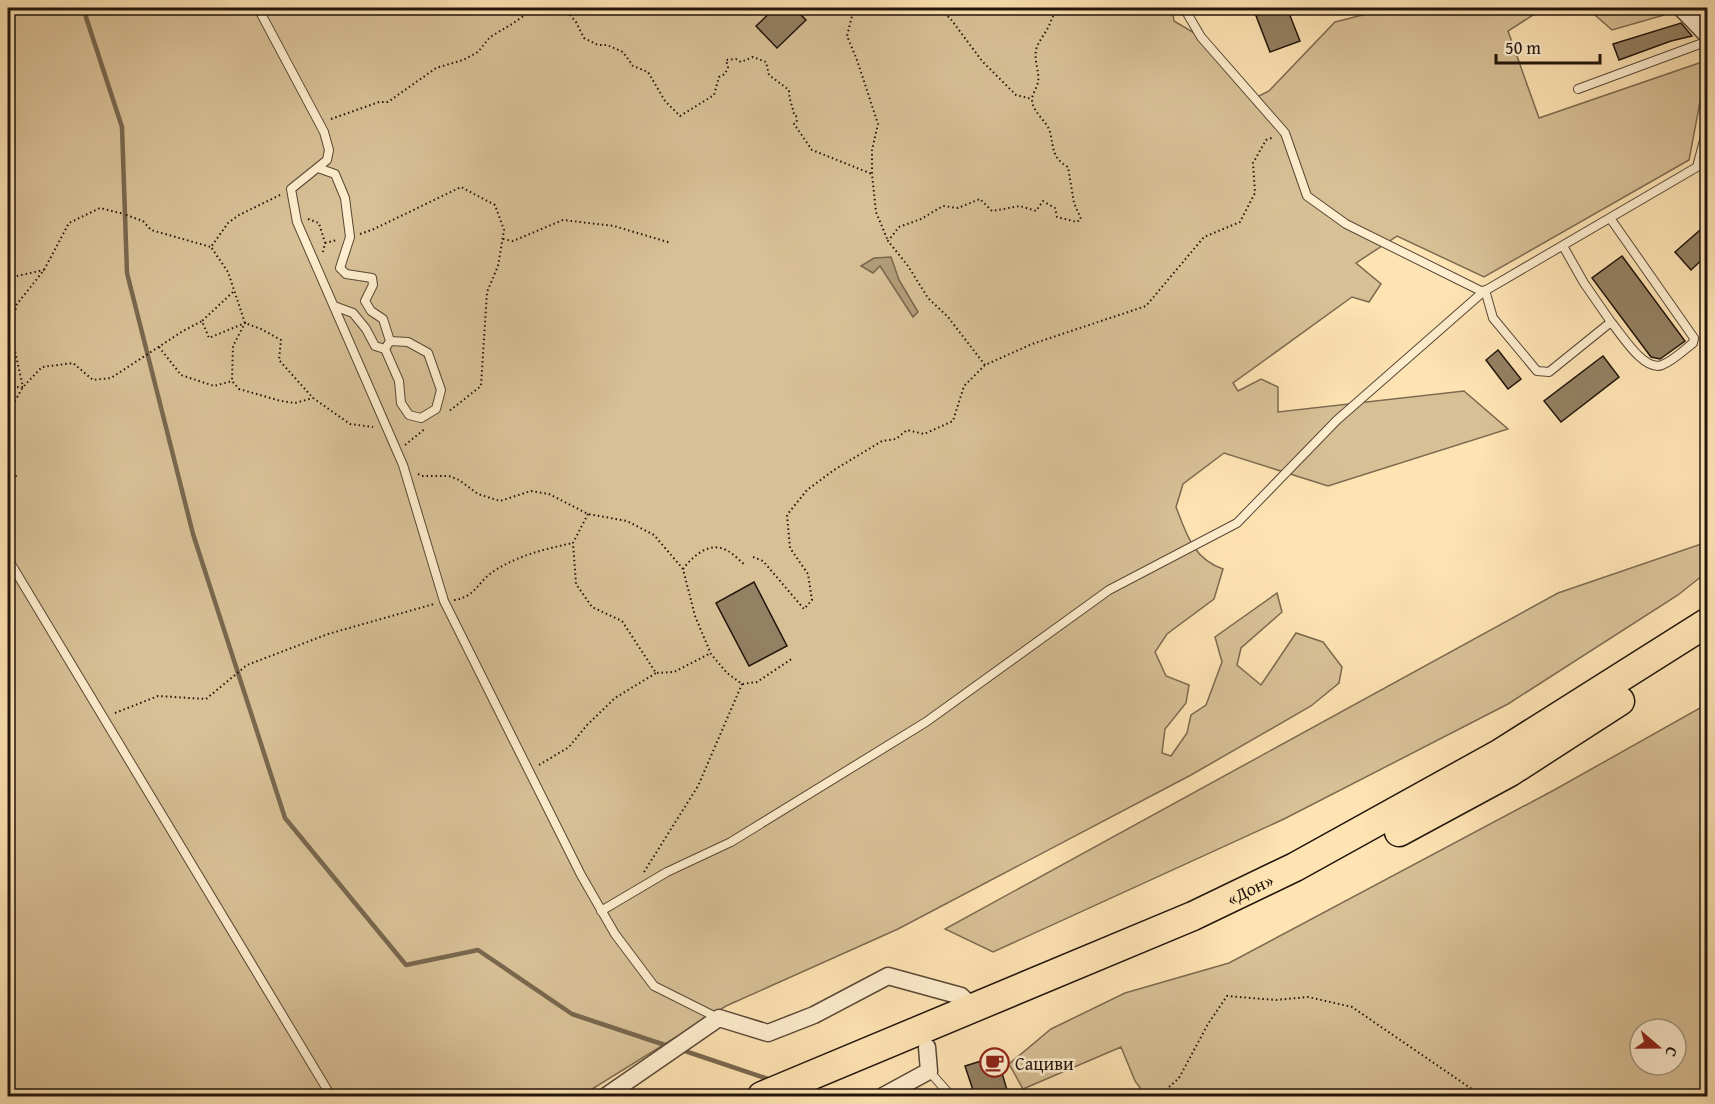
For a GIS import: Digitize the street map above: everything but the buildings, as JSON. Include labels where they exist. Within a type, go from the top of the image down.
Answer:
[{"type":"highway","name":"«Дон»","points":[[762,1096],[975,1009],[1193,916],[1295,867],[1499,754],[1707,622]]},
{"type":"highway","name":"«Дон»","points":[[812,1096],[928,1059],[1302,885],[1510,772],[1707,645]]},
{"type":"street","points":[[1681,8],[1707,36]]},
{"type":"street","points":[[606,1096],[719,1018],[768,1033],[814,1015],[888,976],[961,996],[975,1009]]},
{"type":"street","points":[[883,1096],[928,1059]]},
{"type":"lane","points":[[258,8],[324,132],[329,150],[327,160],[291,189],[297,222],[403,465],[444,601],[581,875],[615,934],[654,986],[719,1018]]},
{"type":"lane","points":[[1184,8],[1201,37],[1285,133],[1308,196],[1346,224],[1484,291],[1493,318],[1537,371],[1549,372],[1611,322]]},
{"type":"lane","points":[[1578,89],[1707,41]]},
{"type":"lane","points":[[602,911],[667,872],[731,842],[926,722],[1109,590],[1237,523],[1337,420],[1484,291],[1697,167],[1707,125]]},
{"type":"lane","points":[[318,168],[334,174],[345,198],[350,237],[340,268],[346,274],[372,278],[373,285],[365,301],[371,310],[383,319],[387,345],[399,381],[401,402],[409,415],[421,418],[436,409],[441,390],[428,353],[408,342],[387,345],[375,346],[366,329],[353,313],[334,306]]},
{"type":"lane","points":[[1563,246],[1584,283],[1611,322],[1645,363],[1655,366],[1664,364],[1693,343],[1694,338],[1610,218]]},
{"type":"lane","points":[[8,560],[331,1096]]},
{"type":"lane","points":[[928,1059],[951,1096]]},
{"type":"path","points":[[324,132],[328,120],[379,102],[388,102],[436,68],[463,60],[478,52],[490,37],[535,8]]},
{"type":"path","points":[[564,8],[576,22],[584,38],[598,45],[607,45],[623,52],[633,66],[648,72],[665,101],[680,116],[714,95],[719,77],[728,67],[726,60],[735,59],[741,62],[753,57],[766,62],[769,75],[789,90],[789,102],[797,122],[794,124],[812,150],[872,174]]},
{"type":"path","points":[[732,8],[750,15]]},
{"type":"path","points":[[854,8],[847,36],[858,60],[878,124],[872,150],[876,213],[888,241],[908,266],[928,298],[948,318],[985,365]]},
{"type":"path","points":[[937,8],[950,18],[982,60],[1016,95],[1032,99]]},
{"type":"path","points":[[888,241],[898,227],[921,219],[943,206],[958,208],[980,199],[992,211],[1020,206],[1036,211],[1043,201],[1055,208],[1057,217],[1077,222],[1081,219],[1074,203],[1068,167],[1058,162],[1050,143],[1050,131],[1036,112],[1032,99],[1039,80],[1035,64],[1036,48],[1049,29],[1052,17],[1062,8]]},
{"type":"path","points":[[753,557],[763,561],[804,609],[812,600],[807,574],[790,548],[787,514],[807,490],[834,470],[882,441],[896,439],[907,430],[924,434],[953,421],[964,386],[985,365],[1032,344],[1146,306],[1204,237],[1240,222],[1255,193],[1253,163],[1266,140],[1285,133]]},
{"type":"path","points":[[325,243],[374,229],[461,187],[495,205],[504,230],[498,266],[487,292],[481,386],[444,415]]},
{"type":"path","points":[[211,247],[228,223],[239,215],[291,189]]},
{"type":"path","points":[[23,387],[10,329],[17,304],[44,270],[69,222],[100,208],[144,221],[151,230],[211,247],[228,272],[245,323],[233,346],[232,381],[239,389],[280,401],[295,403],[314,398]]},
{"type":"path","points":[[503,239],[513,241],[563,220],[614,226],[671,243]]},
{"type":"path","points":[[8,278],[44,270]]},
{"type":"path","points":[[8,413],[23,387],[42,368],[73,363],[93,380],[111,378],[202,321],[234,291]]},
{"type":"path","points":[[202,321],[209,338],[245,323],[281,340],[279,360],[314,398],[350,424],[387,428]]},
{"type":"path","points":[[159,347],[181,375],[214,386],[232,381]]},
{"type":"path","points":[[8,387],[23,387]]},
{"type":"path","points":[[397,451],[434,422]]},
{"type":"path","points":[[8,459],[17,478]]},
{"type":"path","points":[[403,465],[422,476],[449,476],[459,480],[478,494],[500,501],[531,491],[540,492],[549,494],[588,514],[627,521],[654,535],[682,569],[695,616],[711,654],[728,673],[742,684],[758,682],[793,658]]},
{"type":"path","points":[[588,514],[573,543],[576,584],[592,607],[622,621],[656,673]]},
{"type":"path","points":[[101,715],[120,713],[159,696],[206,699],[247,665],[328,634],[444,601],[466,598],[493,572],[528,553],[573,543]]},
{"type":"path","points":[[682,569],[693,556],[710,548],[725,549],[745,565]]},
{"type":"path","points":[[528,770],[569,747],[587,725],[615,698],[656,673],[674,672],[711,654]]},
{"type":"path","points":[[637,891],[645,868],[698,786],[742,684]]},
{"type":"path","points":[[1118,1096],[1135,1091],[1157,1096],[1179,1078],[1208,1024],[1227,996],[1276,1000],[1308,997],[1352,1007],[1482,1096]]},
{"type":"shaded area","points":[[8,8],[1172,8],[1174,21],[1201,37],[1255,98],[1269,91],[1335,22],[1390,8],[1544,8],[1508,31],[1539,118],[1708,60],[1689,160],[1484,277],[1397,236],[1356,263],[1381,284],[1369,302],[1352,297],[1233,383],[1238,391],[1261,379],[1278,387],[1278,412],[1464,391],[1508,429],[1328,486],[1224,453],[1183,484],[1176,507],[1187,535],[1204,559],[1223,569],[1214,599],[1167,634],[1155,652],[1166,676],[1189,685],[1186,703],[1165,729],[1162,753],[1171,756],[1187,733],[1191,715],[1206,705],[1222,662],[1215,637],[1277,593],[1282,612],[1241,648],[1237,665],[1261,685],[1296,633],[1323,642],[1342,667],[1339,683],[1311,706],[1191,775],[898,929],[726,1006],[581,1096],[8,1096]]},
{"type":"shaded area","points":[[1587,8],[1671,8],[1675,12],[1612,30]]},
{"type":"shaded area","points":[[891,257],[899,280],[918,312],[913,317],[880,266],[873,273],[861,266],[874,258]]},
{"type":"shaded area","points":[[1707,542],[1707,572],[1678,595],[1508,704],[1284,819],[993,952],[945,929],[1558,593]]},
{"type":"shaded area","points":[[1707,704],[1707,1096],[1146,1096],[1135,1081],[1121,1047],[1023,1089],[1009,1064],[1051,1029],[1125,993],[1229,963],[1556,789]]},
{"type":"waterway","points":[[83,8],[122,127],[127,273],[193,534],[285,818],[406,965],[478,950],[572,1014],[671,1047]]},
{"type":"waterway","points":[[682,1050],[771,1080]]},
{"type":"waterway","points":[[804,1091],[822,1096]]},
{"type":"place","name":"Сациви","points":[[994,1063]]}]
